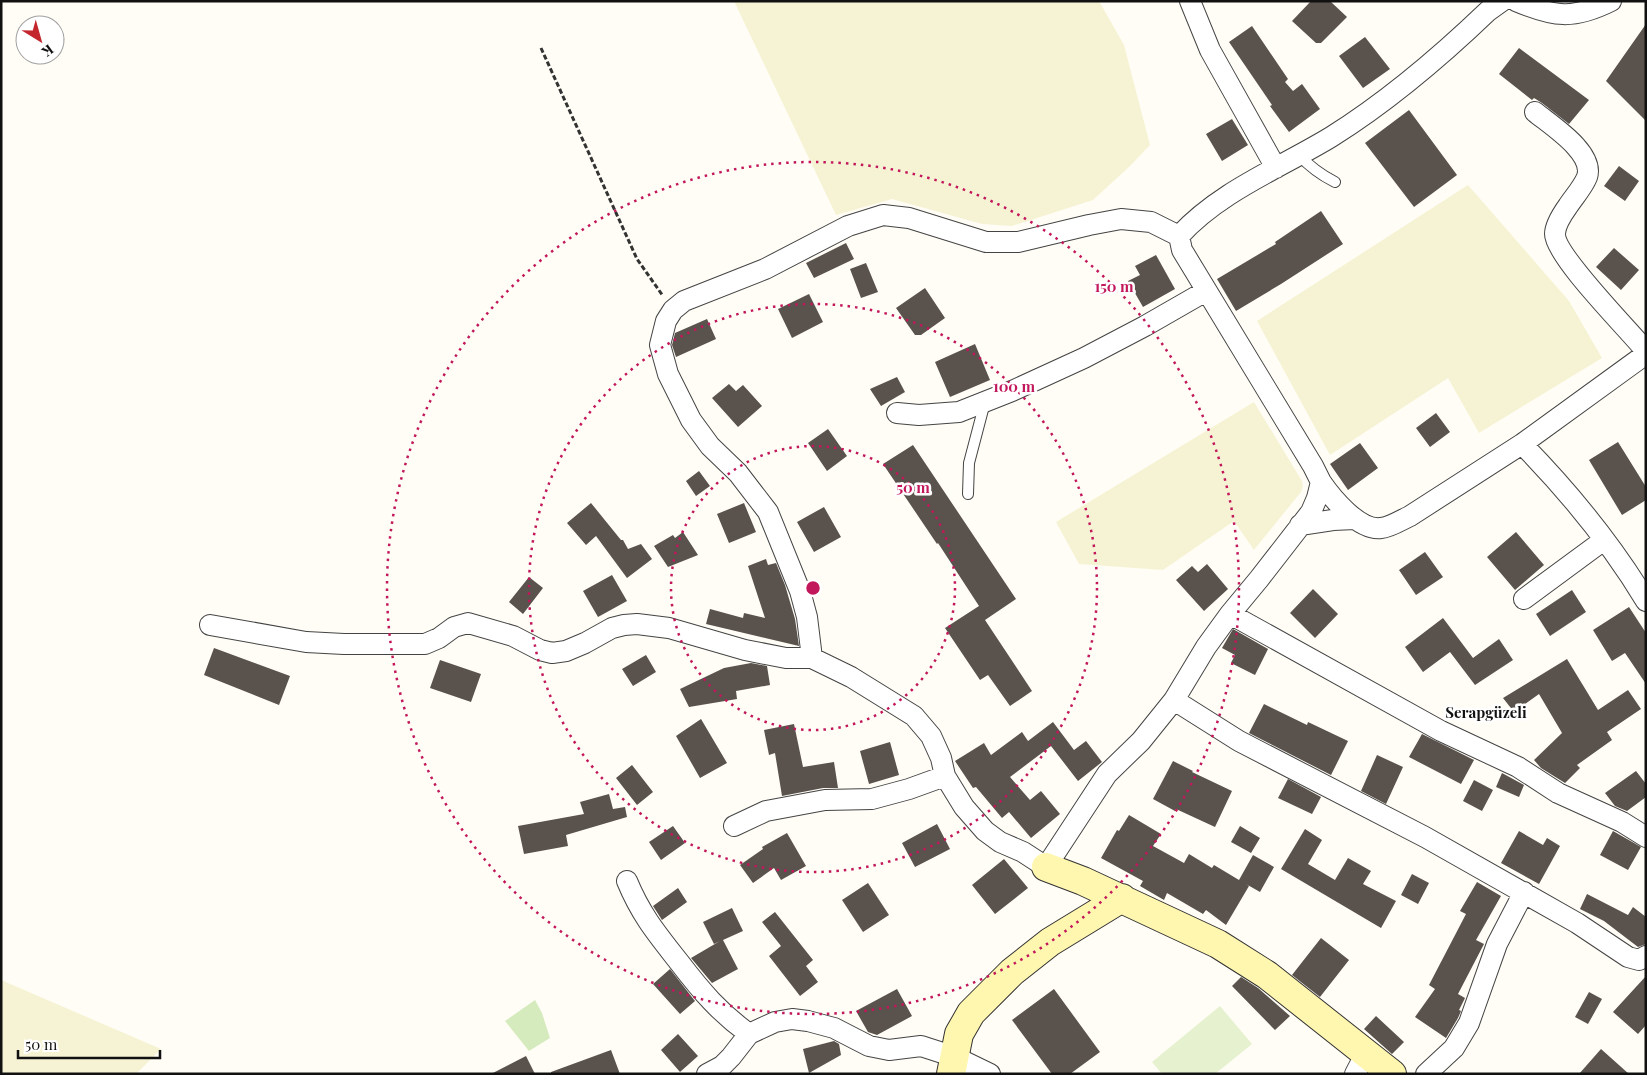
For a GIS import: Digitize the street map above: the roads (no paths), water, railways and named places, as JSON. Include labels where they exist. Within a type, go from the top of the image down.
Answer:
[{"type":"street","points":[[1190,1],[1210,50],[1276,168]]},
{"type":"street","points":[[1179,236],[1193,221],[1230,195],[1332,136],[1385,99],[1502,1]]},
{"type":"street","points":[[1516,1],[1544,11],[1567,15],[1583,13],[1611,1]]},
{"type":"street","points":[[1179,236],[1182,250],[1308,457],[1320,482],[1330,495],[1355,519],[1366,526],[1380,528],[1394,524],[1410,516],[1522,444],[1646,353],[1580,277],[1560,247],[1555,234],[1562,215],[1587,177],[1588,165],[1583,154],[1535,112]]},
{"type":"street","points":[[812,658],[807,616],[800,591],[768,512],[738,473],[710,446],[691,420],[668,374],[660,345],[666,321],[673,310],[684,301],[766,269],[848,226],[883,215],[909,218],[986,242],[1018,242],[1121,219],[1151,222],[1179,236]]},
{"type":"street","points":[[897,414],[919,415],[959,412],[985,402],[1084,358],[1206,291]]},
{"type":"street","points":[[1522,444],[1559,482],[1604,540],[1646,600]]},
{"type":"street","points":[[1046,867],[1107,774],[1141,741],[1174,700],[1206,647],[1230,614],[1265,573],[1300,525],[1314,505],[1320,482]]},
{"type":"street","points":[[1300,525],[1355,519]]},
{"type":"street","points":[[1524,599],[1604,540]]},
{"type":"street","points":[[1230,614],[1415,717],[1518,767],[1558,793],[1622,822],[1646,837]]},
{"type":"street","points":[[210,625],[306,642],[424,644],[439,638],[454,628],[468,623],[512,636],[540,650],[552,653],[566,651],[586,643],[612,628],[637,624],[668,628],[745,650],[786,658],[812,658],[851,678],[914,716],[931,736],[941,758],[945,776],[964,807],[985,831],[1000,842],[1023,852],[1046,867],[1122,898],[1218,944],[1267,975],[1360,1063],[1392,1074]]},
{"type":"street","points":[[1174,700],[1239,741],[1425,837],[1524,892],[1628,957],[1639,960],[1646,956]]},
{"type":"street","points":[[734,826],[766,811],[825,800],[872,799],[909,789],[945,776]]},
{"type":"street","points":[[627,880],[651,927],[710,1001],[728,1019],[750,1034]]},
{"type":"street","points":[[1426,1074],[1454,1048],[1468,1023],[1497,944],[1524,892]]},
{"type":"street","points":[[953,1065],[959,1034],[971,1013],[1012,972],[1050,942],[1122,898]]},
{"type":"street","points":[[707,1074],[722,1066],[750,1034],[775,1022],[792,1019],[834,1028],[869,1046],[889,1050],[921,1046],[953,1065],[990,1074]]},
{"type":"lane","points":[[1299,155],[1308,166],[1335,182]]},
{"type":"lane","points":[[968,494],[969,462],[985,402]]},
{"type":"district","name":"Serapgüzeli","points":[[1486,713]]}]
